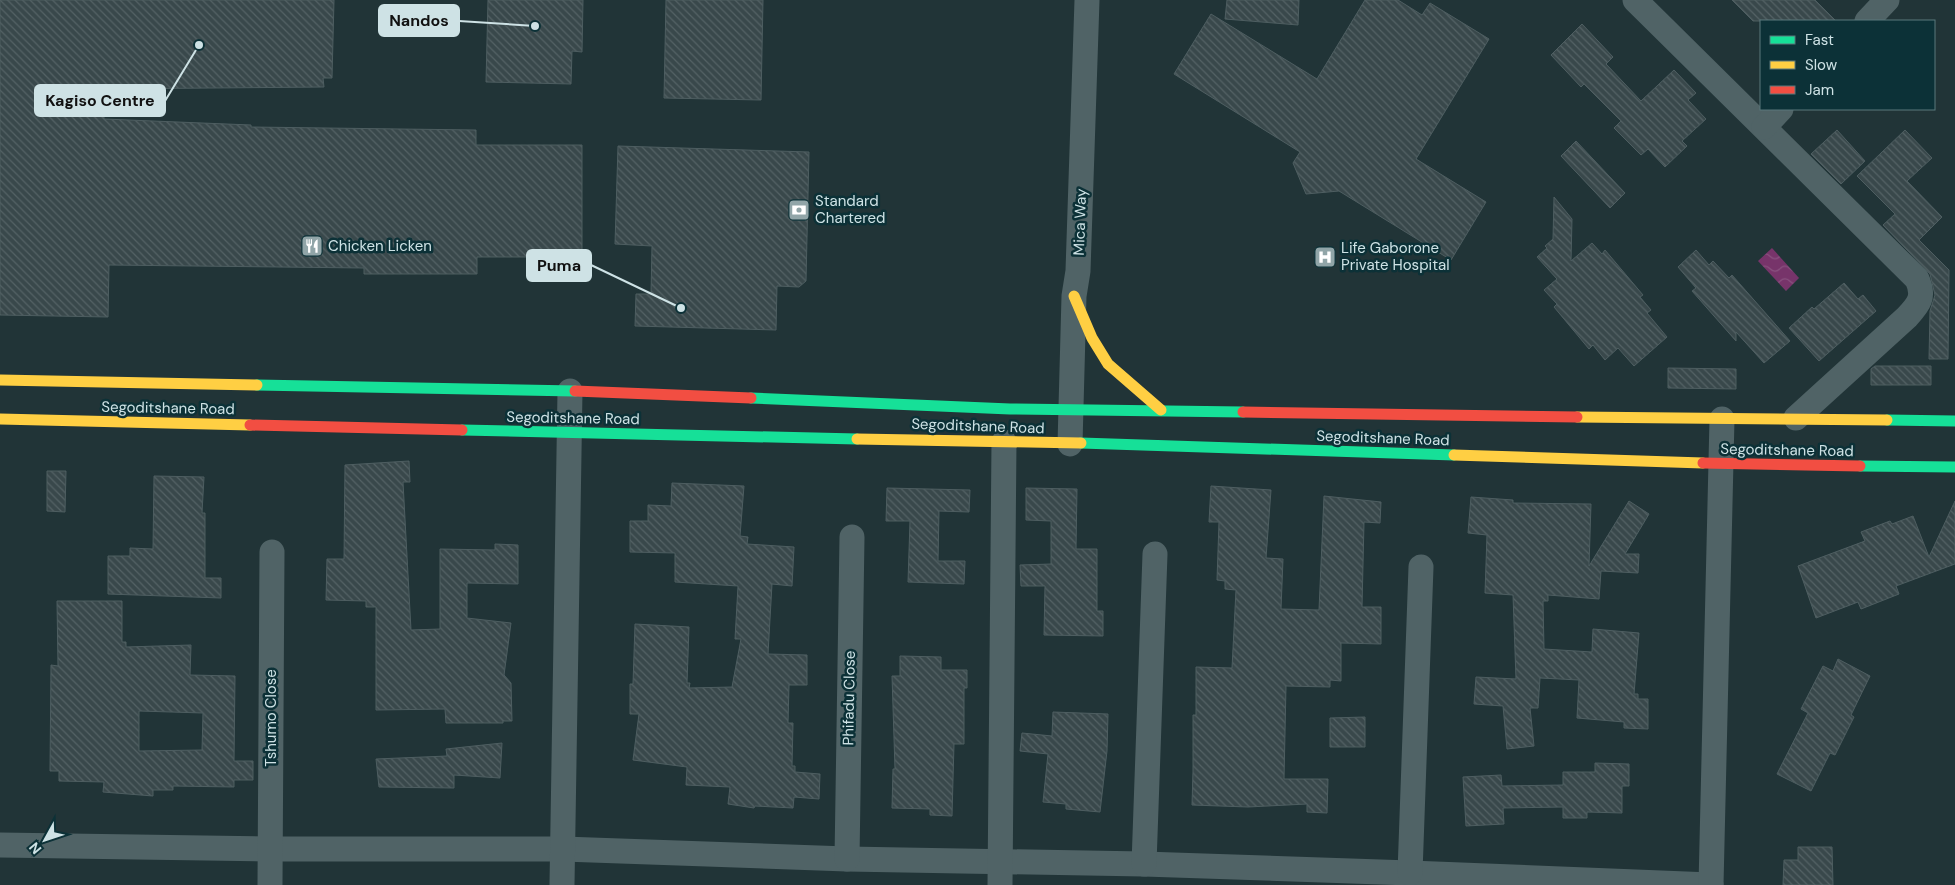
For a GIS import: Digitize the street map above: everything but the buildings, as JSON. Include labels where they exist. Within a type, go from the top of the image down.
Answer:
[{"type":"main road","points":[[1074,296],[1092,338],[1108,364],[1161,410]]},
{"type":"main road","name":"Segoditshane Road","points":[[0,380],[570,391],[1010,409],[1722,419],[1796,418],[1955,422]]},
{"type":"main road","name":"Segoditshane Road","points":[[0,419],[1158,445],[1720,464],[1955,467]]},
{"type":"street","name":"Mica Way","points":[[1070,444],[1074,296],[1078,271],[1087,0]]},
{"type":"street","points":[[1635,0],[1918,279],[1921,290],[1919,303],[1907,317],[1796,418]]},
{"type":"street","points":[[1868,20],[1887,0]]},
{"type":"street","points":[[1764,127],[1780,110]]},
{"type":"street","points":[[562,885],[570,391]]},
{"type":"street","points":[[0,845],[270,849],[563,849],[847,859],[1000,874],[1144,864],[1410,872],[1711,885],[1722,419]]},
{"type":"street","points":[[1000,874],[1004,442]]},
{"type":"street","name":"Phifadu Close","points":[[847,859],[852,537]]},
{"type":"street","name":"Tshumo Close","points":[[270,885],[272,552]]},
{"type":"street","points":[[1144,864],[1154,554]]},
{"type":"street","points":[[1410,872],[1421,567]]},
{"type":"water","points":[[1772,248],[1799,278],[1786,291],[1758,261]]},
{"type":"traffic: fast","points":[[257,385],[575,391]]},
{"type":"traffic: fast","points":[[751,398],[1010,409],[1243,412]]},
{"type":"traffic: fast","points":[[1887,420],[1955,421]]},
{"type":"traffic: fast","points":[[462,430],[857,439]]},
{"type":"traffic: fast","points":[[1081,443],[1454,455]]},
{"type":"traffic: fast","points":[[1860,466],[1955,467]]},
{"type":"traffic: slow","points":[[1074,296],[1092,338],[1108,364],[1161,410]]},
{"type":"traffic: slow","points":[[0,380],[257,385]]},
{"type":"traffic: slow","points":[[1577,417],[1887,420]]},
{"type":"traffic: slow","points":[[0,419],[250,425]]},
{"type":"traffic: slow","points":[[857,439],[1081,443]]},
{"type":"traffic: slow","points":[[1454,455],[1703,463]]},
{"type":"traffic: jam","points":[[575,391],[751,398]]},
{"type":"traffic: jam","points":[[1243,412],[1577,417]]},
{"type":"traffic: jam","points":[[250,425],[462,430]]},
{"type":"traffic: jam","points":[[1703,463],[1860,466]]},
{"type":"place","name":"Nandos","points":[[535,26]]},
{"type":"place","name":"Kagiso Centre","points":[[199,45]]},
{"type":"place","name":"Standard Chartered","points":[[799,210]]},
{"type":"place","name":"Chicken Licken","points":[[312,246]]},
{"type":"place","name":"Life Gaborone Private Hospital","points":[[1325,257]]},
{"type":"place","name":"Puma","points":[[681,308]]}]
